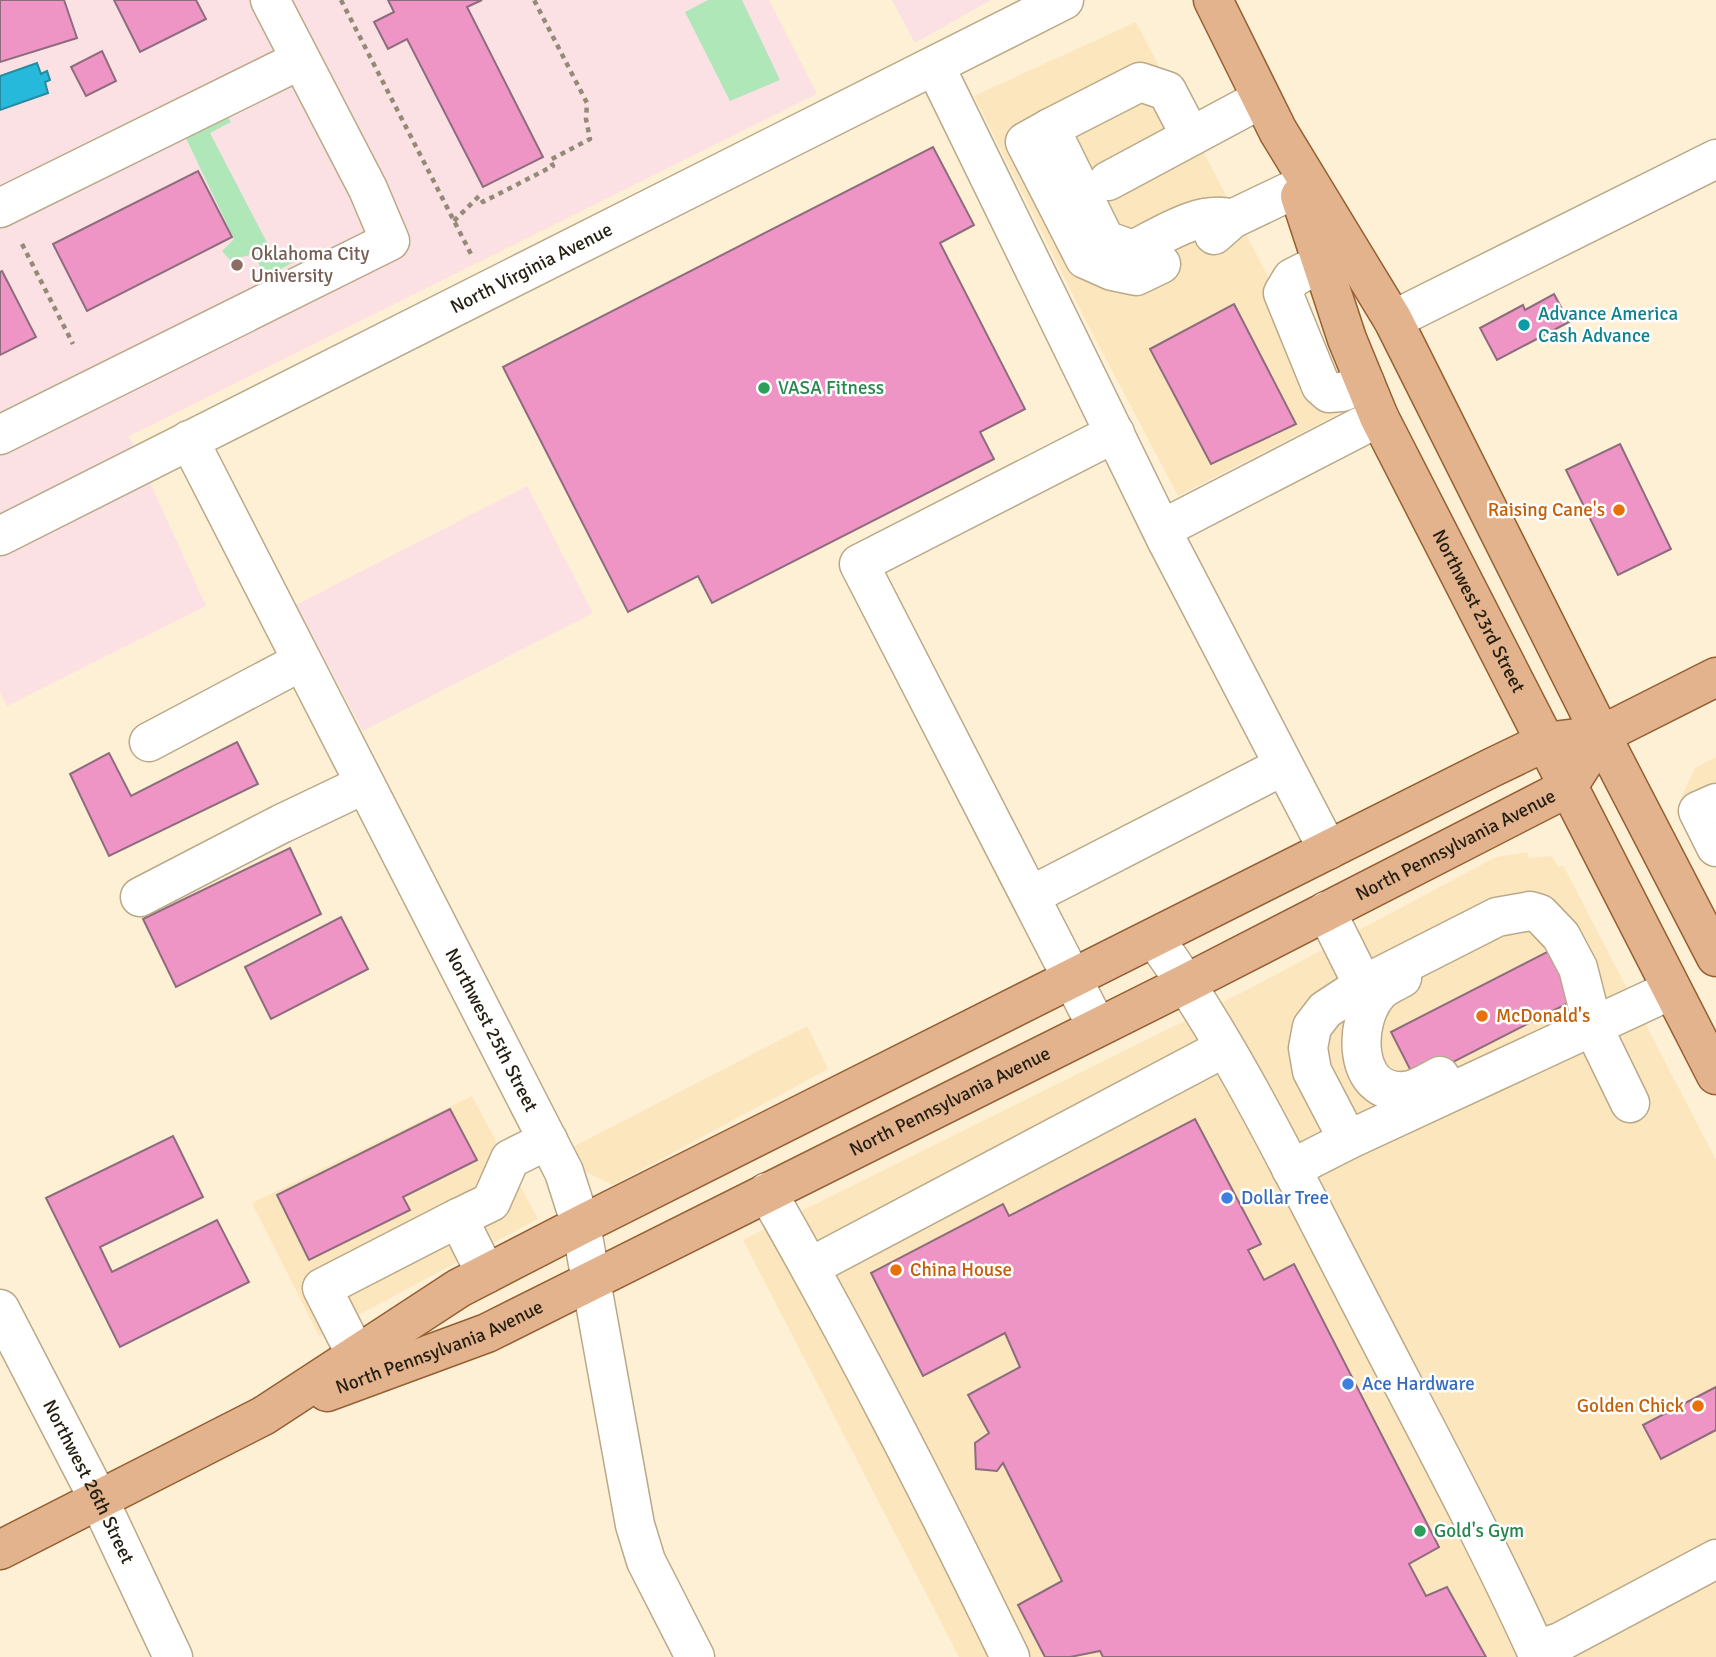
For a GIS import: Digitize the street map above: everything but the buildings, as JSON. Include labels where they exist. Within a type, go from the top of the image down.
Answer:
[{"type":"main road","name":"Northwest 23rd Street","points":[[1213,0],[1269,115],[1297,188],[1347,339],[1372,400],[1567,788],[1716,1075]]},
{"type":"main road","name":"Northwest 23rd Street","points":[[1269,115],[1393,320],[1601,735],[1713,945]]},
{"type":"main road","points":[[1372,400],[1428,390]]},
{"type":"main road","name":"North Pennsylvania Avenue","points":[[0,1550],[263,1416],[459,1288],[582,1225],[1545,742],[1601,735],[1716,677]]},
{"type":"main road","name":"North Pennsylvania Avenue","points":[[263,1416],[487,1333],[1187,983],[1567,788],[1601,735]]},
{"type":"main road","points":[[944,1044],[968,1092]]},
{"type":"main road","points":[[786,1124],[810,1170]]},
{"type":"street","points":[[0,435],[390,241],[368,189],[270,0]]},
{"type":"street","name":"North Virginia Avenue","points":[[0,536],[1064,0]]},
{"type":"street","points":[[0,208],[300,60]]},
{"type":"street","points":[[934,66],[1166,539],[1328,850]]},
{"type":"street","points":[[1190,135],[1167,91],[1140,82],[1050,128],[1105,240],[1133,250],[1199,219],[1212,215],[1232,219],[1297,188]]},
{"type":"street","points":[[1108,181],[1190,135],[1269,115]]},
{"type":"street","points":[[1393,320],[1716,159]]},
{"type":"street","points":[[1166,539],[1168,526],[1372,400]]},
{"type":"street","points":[[1097,1027],[859,564],[1115,433]]},
{"type":"street","name":"Northwest 25th Street","points":[[189,440],[564,1172],[582,1225],[635,1525],[646,1561],[695,1657]]},
{"type":"street","points":[[149,742],[302,661]]},
{"type":"street","points":[[1030,896],[1283,766]]},
{"type":"street","points":[[140,897],[365,784]]},
{"type":"street","points":[[1716,803],[1698,811],[1716,847]]},
{"type":"street","points":[[1326,911],[1372,988],[1362,1030],[1361,1049],[1366,1067],[1375,1081],[1391,1091],[1409,1091],[1536,1029],[1592,1022]]},
{"type":"street","points":[[1348,1140],[1312,1071],[1308,1048],[1312,1027],[1325,1010],[1372,988],[1497,917],[1530,911],[1541,914],[1561,936],[1578,968],[1592,1022],[1630,1103]]},
{"type":"street","points":[[1155,939],[1187,983],[1291,1169],[1495,1561],[1537,1654],[1716,1559]]},
{"type":"street","points":[[1291,1169],[1592,1022],[1671,990]]},
{"type":"street","points":[[810,1267],[1224,1048]]},
{"type":"street","points":[[356,1355],[322,1287],[491,1202],[510,1159],[548,1140]]},
{"type":"street","points":[[767,1192],[810,1267],[946,1527],[1010,1657]]},
{"type":"street","points":[[458,1218],[486,1274]]},
{"type":"street","name":"Northwest 26th Street","points":[[0,1309],[99,1500],[173,1657]]},
{"type":"path","points":[[341,0],[488,291]]},
{"type":"path","points":[[454,221],[479,196],[483,202],[553,166],[550,160],[590,139],[586,119],[587,103],[534,0]]},
{"type":"path","points":[[22,244],[73,344]]},
{"type":"shaded area","name":"Oklahoma City University","points":[[0,0],[769,0],[817,94],[129,436],[206,606],[7,706],[0,692]]},
{"type":"shaded area","points":[[892,0],[991,0],[915,43]]},
{"type":"shaded area","points":[[1136,22],[1318,373],[1332,367],[1344,411],[1178,496],[1086,321],[974,96]]},
{"type":"shaded area","points":[[527,486],[593,613],[363,731],[296,605]]},
{"type":"shaded area","points":[[1716,757],[1716,866],[1681,798],[1695,768]]},
{"type":"shaded area","points":[[1527,852],[1529,858],[1552,856],[1558,867],[1563,865],[1716,1160],[1716,1657],[959,1657],[743,1240],[1247,990],[1496,857]]},
{"type":"shaded area","points":[[807,1026],[828,1069],[613,1185],[586,1172],[571,1148]]},
{"type":"shaded area","points":[[472,1096],[538,1219],[319,1336],[252,1203]]},
{"type":"green space","points":[[708,0],[742,0],[780,80],[730,101],[685,12]]},
{"type":"green space","points":[[224,112],[231,122],[210,133],[274,256],[297,248],[302,258],[265,277],[254,254],[230,260],[222,251],[234,239],[184,134]]},
{"type":"water","points":[[37,63],[41,74],[47,71],[50,80],[45,82],[48,93],[0,110],[0,76]]},
{"type":"place","name":"Oklahoma City University","points":[[237,265]]},
{"type":"place","name":"Advance America Cash Advance","points":[[1524,325]]},
{"type":"place","name":"VASA Fitness","points":[[764,388]]},
{"type":"place","name":"Raising Cane's","points":[[1619,510]]},
{"type":"place","name":"McDonald's","points":[[1482,1016]]},
{"type":"place","name":"Dollar Tree","points":[[1227,1198]]},
{"type":"place","name":"China House","points":[[896,1270]]},
{"type":"place","name":"Ace Hardware","points":[[1348,1384]]},
{"type":"place","name":"Golden Chick","points":[[1698,1406]]},
{"type":"place","name":"Gold's Gym","points":[[1420,1531]]}]
